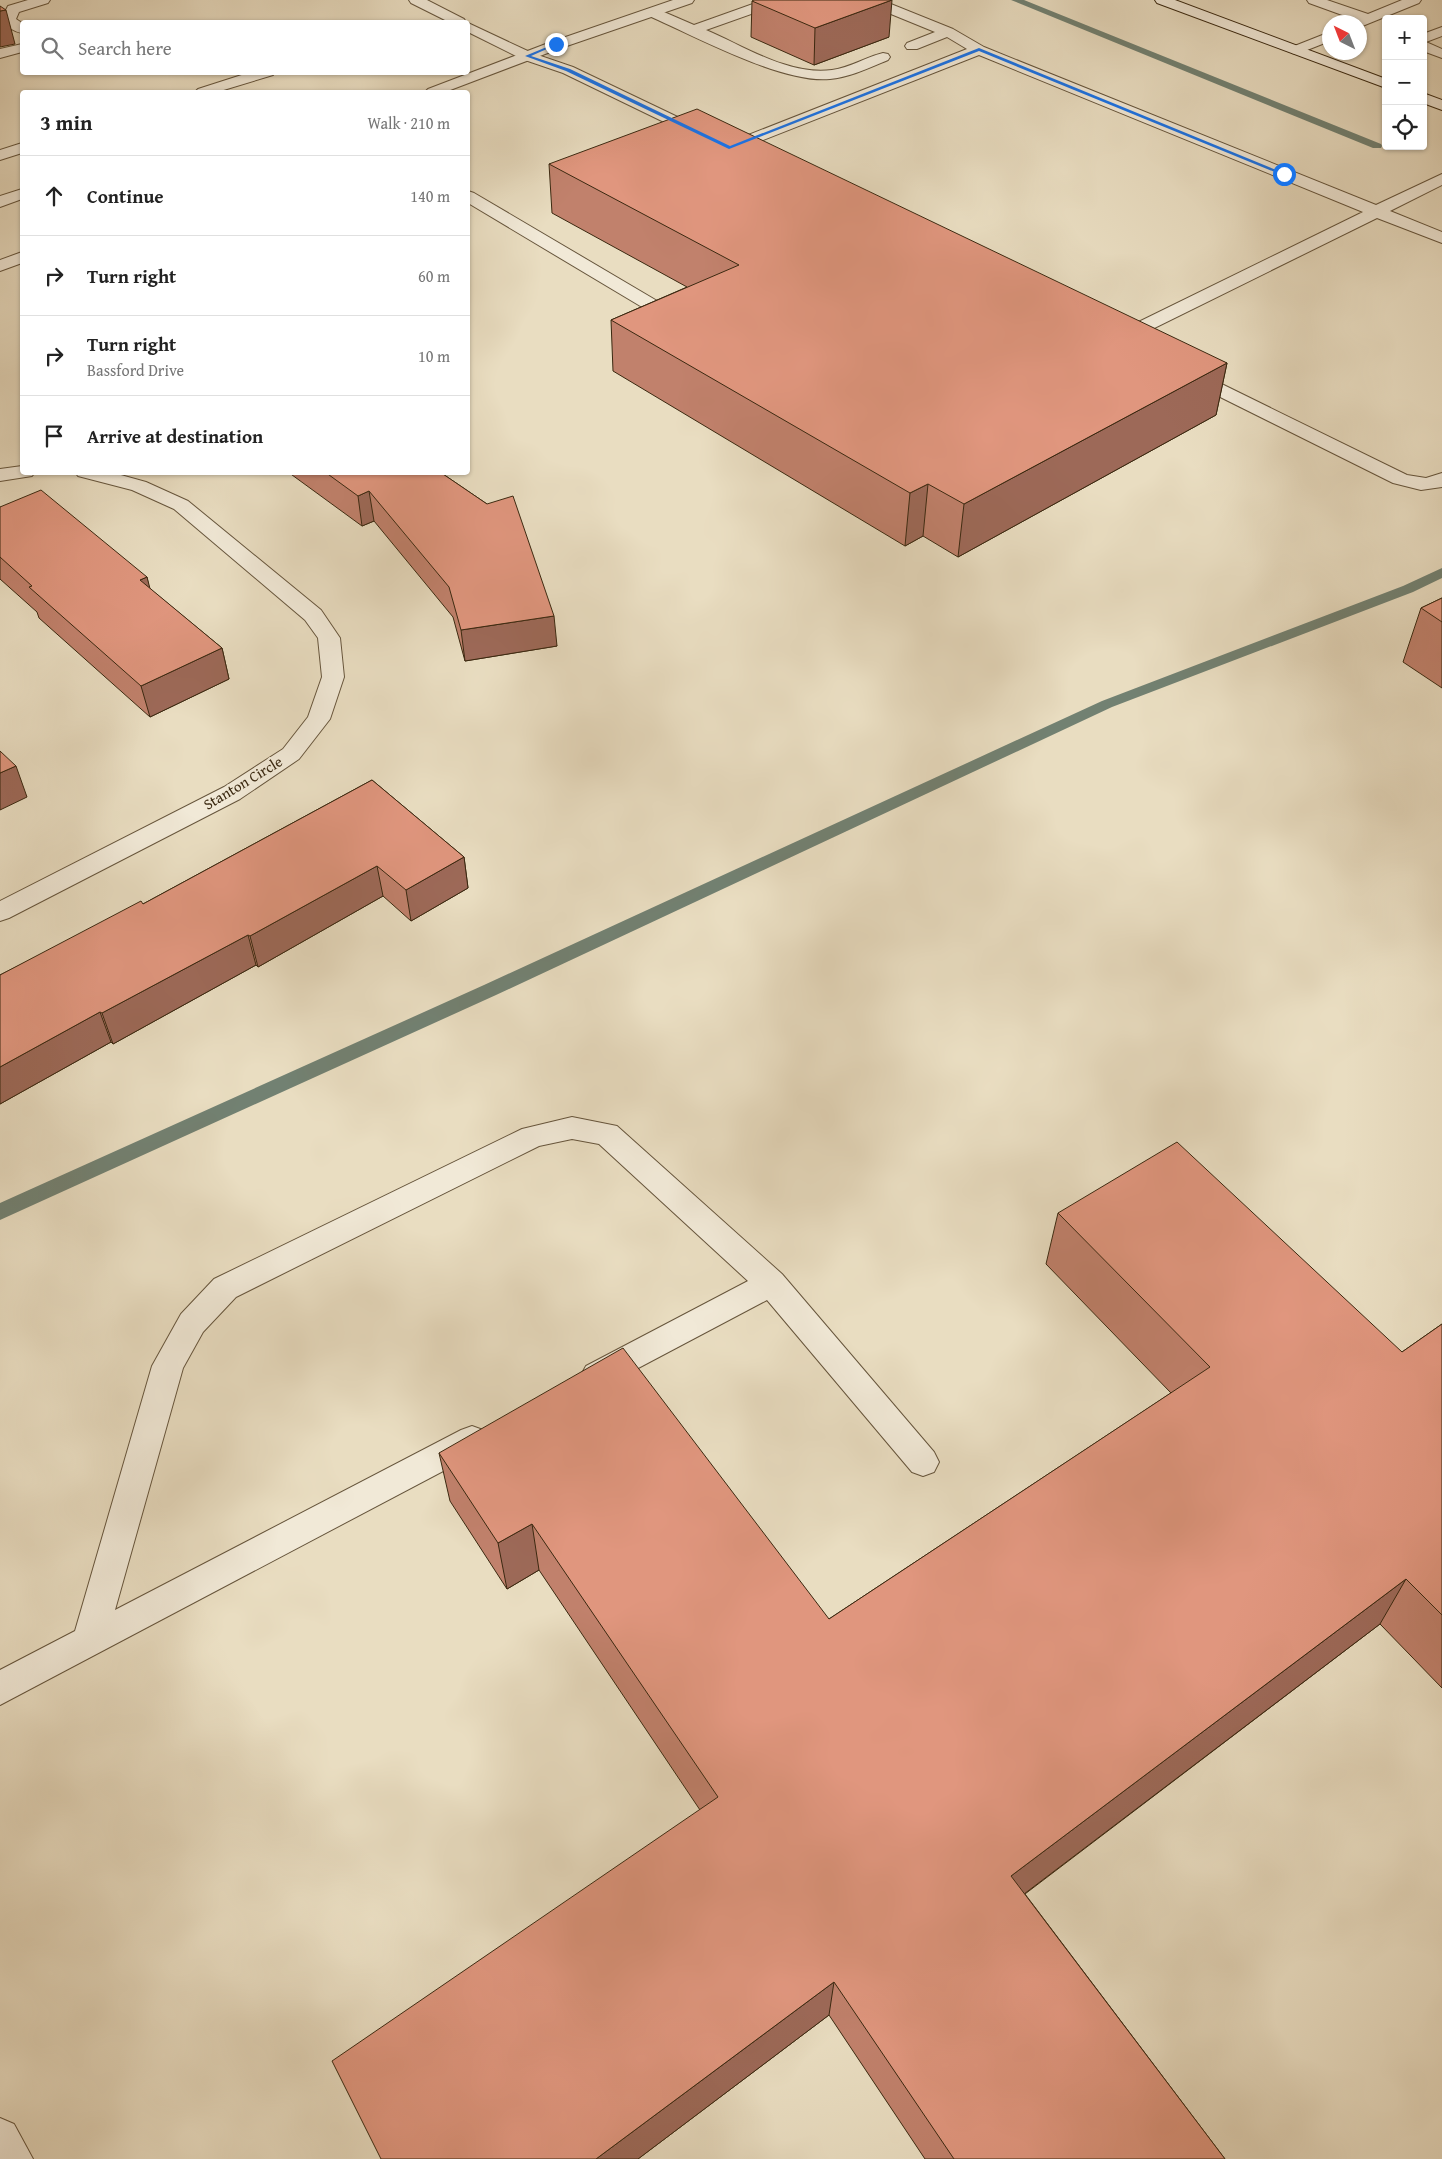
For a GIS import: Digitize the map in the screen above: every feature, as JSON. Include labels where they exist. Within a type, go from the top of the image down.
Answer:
[{"type":"street","points":[[20,28],[8,20],[14,9],[43,0]]},
{"type":"street","points":[[416,0],[454,20]]},
{"type":"street","points":[[438,90],[527,56],[687,0]]},
{"type":"street","points":[[693,30],[777,0]]},
{"type":"street","points":[[869,0],[948,32],[979,50],[1442,238]]},
{"type":"street","points":[[1162,0],[1382,82]]},
{"type":"street","points":[[1314,0],[1350,15]]},
{"type":"street","points":[[1367,20],[1414,0]]},
{"type":"street","points":[[652,12],[795,72],[825,75],[845,71],[883,57]]},
{"type":"street","points":[[470,28],[527,56],[568,70],[756,161]]},
{"type":"street","points":[[1427,37],[1442,30]]},
{"type":"street","points":[[912,46],[948,32]]},
{"type":"street","points":[[1296,50],[1322,39]]},
{"type":"street","points":[[1427,48],[1442,54]]},
{"type":"street","points":[[0,54],[20,49]]},
{"type":"street","points":[[729,148],[979,50]]},
{"type":"street","points":[[210,90],[258,75]]},
{"type":"street","points":[[1427,99],[1442,105]]},
{"type":"street","points":[[0,155],[20,149]]},
{"type":"street","points":[[1136,348],[1110,335],[1378,212],[1442,179]]},
{"type":"street","points":[[0,202],[20,195]]},
{"type":"street","points":[[470,197],[658,310]]},
{"type":"street","points":[[0,266],[20,258]]},
{"type":"street","points":[[1171,365],[1400,479],[1421,485],[1442,480]]},
{"type":"street","points":[[0,475],[20,473]]},
{"type":"street","name":"Stanton Circle","points":[[0,912],[232,793],[291,754],[319,719],[333,677],[329,638],[313,615],[181,505],[139,486],[97,475]]},
{"type":"street","points":[[90,1640],[168,1366],[192,1323],[225,1288],[532,1137],[572,1128],[607,1134],[771,1283],[923,1462]]},
{"type":"street","points":[[568,1390],[771,1283]]},
{"type":"street","points":[[0,1688],[497,1427]]},
{"type":"street","points":[[0,2138],[12,2159]]},
{"type":"building","points":[[892,0],[815,28],[752,1]]},
{"type":"building","points":[[697,109],[1227,363],[964,504],[928,484],[910,493],[611,320],[739,265],[549,164]]},
{"type":"building","points":[[329,475],[444,475],[487,504],[513,496],[554,616],[461,630],[449,587],[369,491],[358,496]]},
{"type":"building","points":[[41,490],[147,577],[140,580],[222,648],[141,686],[29,587],[32,586],[0,557],[0,507]]},
{"type":"building","points":[[1442,598],[1442,622],[1421,608]]},
{"type":"building","points":[[0,751],[16,766],[0,773]]},
{"type":"building","points":[[372,780],[464,857],[406,890],[377,866],[250,936],[248,935],[102,1013],[100,1012],[0,1067],[0,975],[141,901],[143,904]]},
{"type":"building","points":[[1177,1142],[1402,1352],[1442,1324],[1442,1615],[1406,1579],[1011,1876],[1225,2159],[954,2159],[834,1982],[596,2159],[381,2159],[332,2061],[718,1797],[532,1524],[498,1543],[439,1453],[623,1348],[829,1619],[1210,1367],[1058,1213]]},
{"type":"waterway","points":[[1016,0],[1377,146]]},
{"type":"waterway","points":[[0,1212],[490,990],[1107,704],[1408,589],[1442,572]]},
{"type":"route","points":[[556,44],[527,56],[568,70],[729,148],[979,50],[1284,174]]}]
